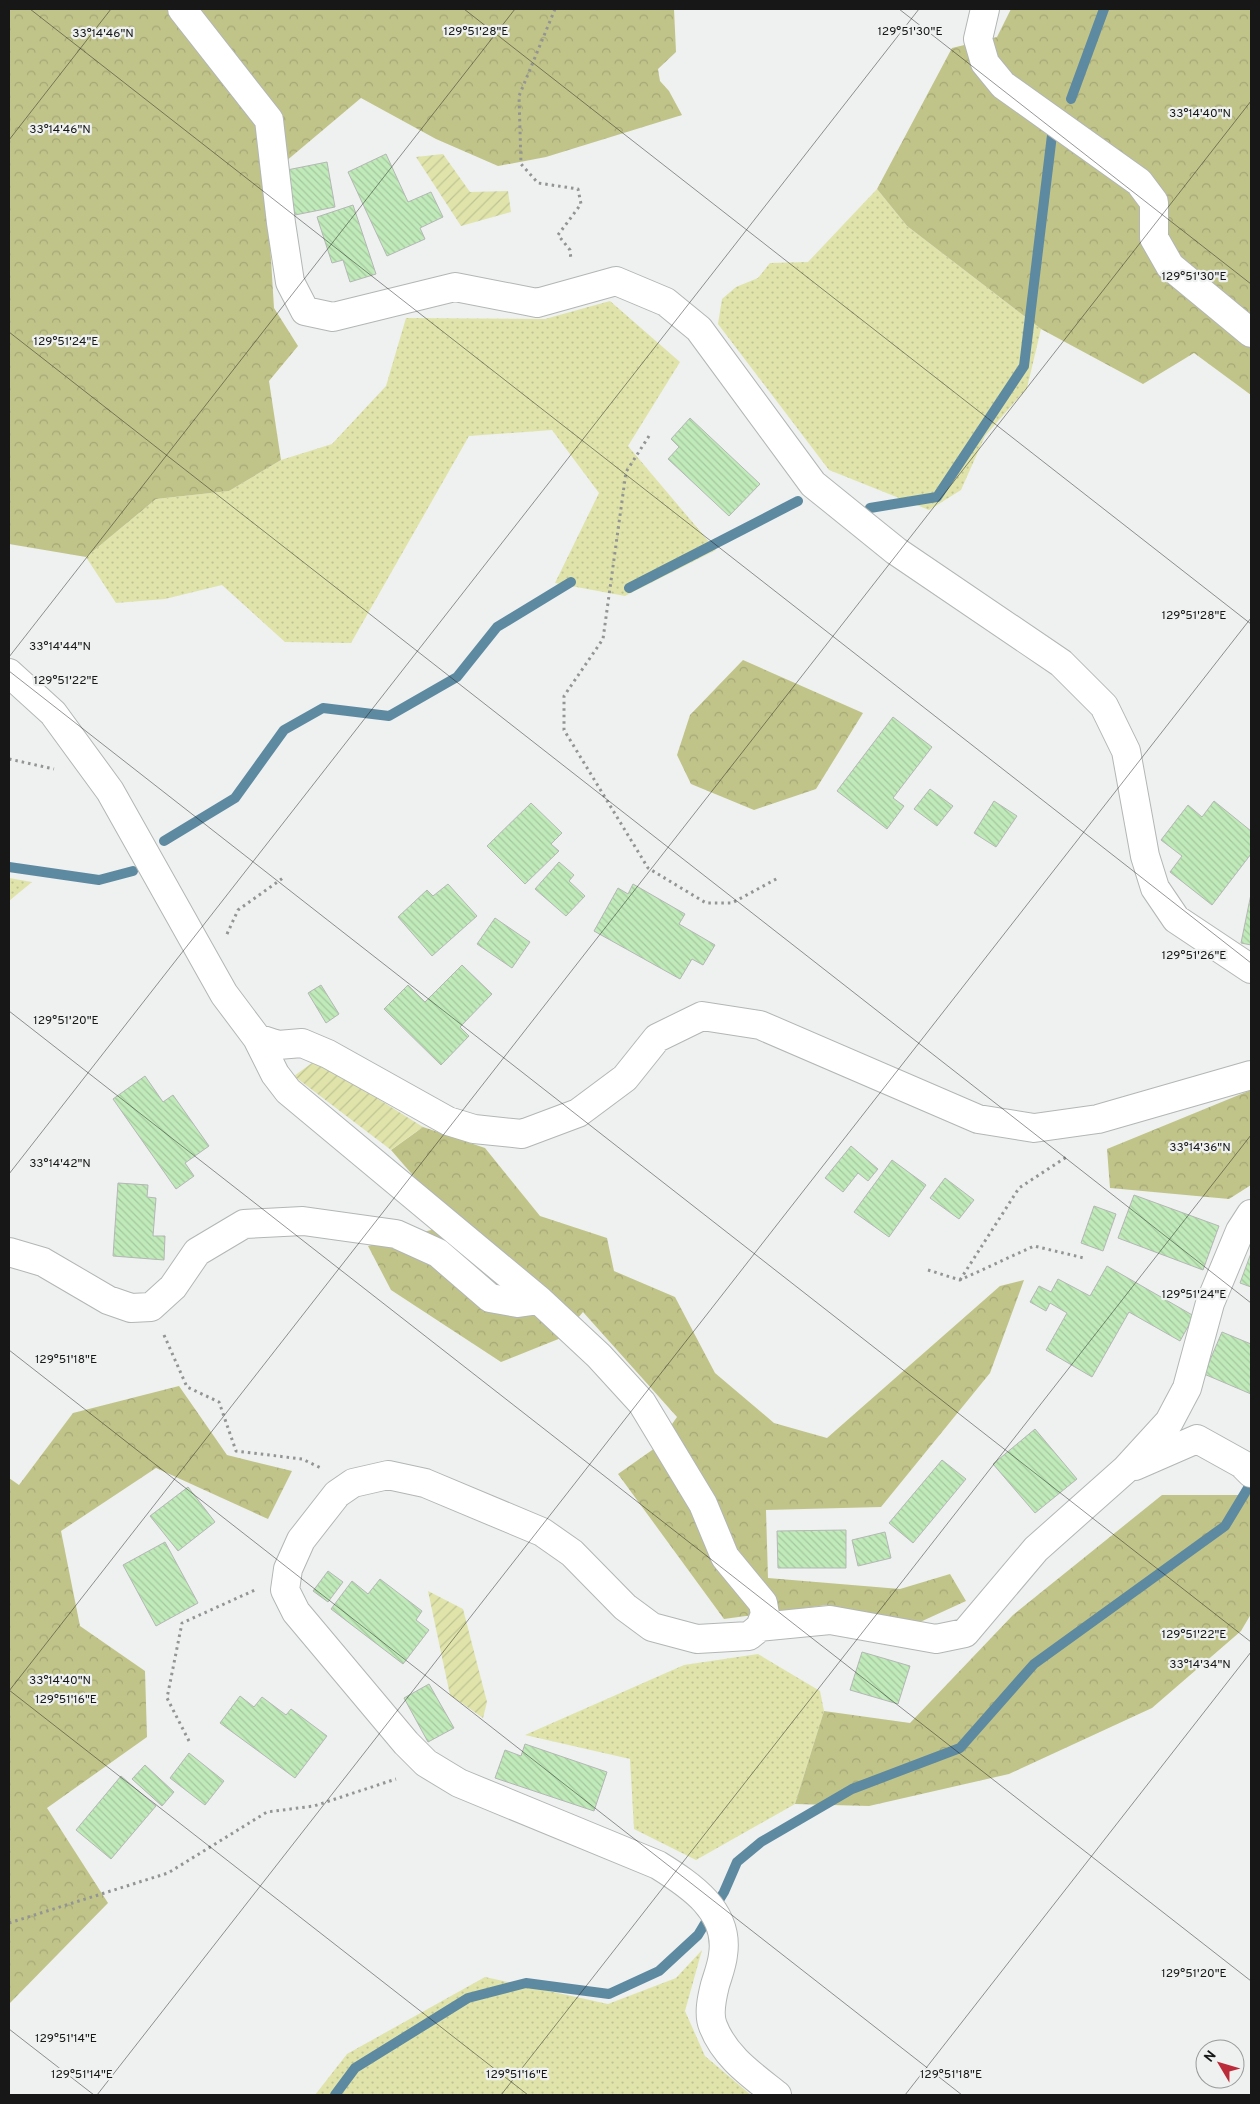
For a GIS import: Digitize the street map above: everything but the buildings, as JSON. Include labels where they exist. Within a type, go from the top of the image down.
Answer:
[{"type":"street","points":[[182,9],[268,120],[280,223],[290,282],[305,311],[333,317],[455,287],[537,303],[616,281],[666,302],[699,329],[814,484],[896,550],[1061,663],[1104,706],[1126,751],[1145,856],[1155,888],[1176,919],[1251,969]]},
{"type":"street","points":[[985,9],[978,39],[985,63],[1003,85],[1139,182],[1154,202],[1154,238],[1170,266],[1251,333]]},
{"type":"street","points":[[9,673],[53,713],[110,791],[224,994],[257,1038],[275,1074],[288,1091],[539,1300],[599,1356],[642,1403],[703,1504],[725,1557],[763,1603],[765,1614],[760,1627],[749,1636],[697,1640],[652,1627],[625,1607],[572,1553],[542,1532],[425,1483],[388,1475],[353,1483],[337,1494],[301,1540],[288,1569],[286,1590],[296,1612],[406,1743],[426,1763],[459,1783],[658,1865],[681,1879],[701,1896],[715,1912],[723,1930],[724,1954],[711,2000],[712,2024],[725,2050],[777,2095]]},
{"type":"street","points":[[257,1038],[278,1045],[302,1043],[328,1054],[448,1121],[474,1129],[522,1134],[578,1113],[625,1078],[657,1038],[702,1016],[760,1024],[978,1119],[1034,1128],[1098,1120],[1251,1075]]},
{"type":"street","points":[[760,1627],[830,1620],[936,1639],[964,1632],[1036,1549],[1126,1469],[1169,1422],[1187,1388],[1210,1302],[1240,1231],[1251,1214]]},
{"type":"street","points":[[9,1252],[43,1262],[108,1300],[131,1308],[151,1307],[173,1287],[197,1252],[244,1224],[303,1221],[396,1234],[438,1253],[490,1298],[518,1303],[539,1300]]},
{"type":"street","points":[[1126,1469],[1197,1439],[1247,1468]]},
{"type":"path","points":[[555,9],[519,96],[521,164],[538,183],[578,189],[581,204],[558,235],[570,250],[573,293]]},
{"type":"path","points":[[649,436],[626,472],[603,639],[564,696],[564,730],[648,868],[706,902],[732,904],[778,878]]},
{"type":"path","points":[[225,938],[238,910],[283,878]]},
{"type":"path","points":[[960,1280],[1018,1188],[1068,1156]]},
{"type":"path","points":[[928,1270],[960,1280],[1034,1246],[1084,1258]]},
{"type":"path","points":[[151,1307],[187,1387],[219,1402],[236,1451],[302,1459],[353,1483]]},
{"type":"path","points":[[189,1740],[167,1698],[182,1623],[253,1590],[286,1590]]},
{"type":"path","points":[[9,1922],[168,1873],[267,1812],[314,1806],[406,1776],[426,1763]]},
{"type":"green space","points":[[9,9],[674,9],[676,52],[658,69],[660,81],[669,91],[682,115],[546,157],[498,166],[436,139],[361,98],[266,178],[274,308],[298,346],[269,381],[281,460],[229,491],[156,499],[86,557],[9,544]]},
{"type":"green space","points":[[1011,9],[1251,9],[1251,395],[1194,353],[1143,384],[1041,329],[907,226],[877,189],[952,48],[997,37]]},
{"type":"green space","points":[[443,154],[470,192],[508,191],[511,212],[461,226],[416,157]]},
{"type":"green space","points":[[877,189],[907,226],[1041,329],[1027,388],[985,436],[961,490],[929,510],[829,470],[718,324],[722,299],[736,287],[758,278],[770,263],[808,262]]},
{"type":"green space","points":[[610,301],[680,362],[628,446],[716,550],[625,596],[555,583],[599,493],[552,430],[469,436],[351,643],[285,642],[222,585],[165,599],[116,603],[86,557],[156,499],[229,491],[281,460],[332,444],[386,386],[406,318],[545,319]]},
{"type":"green space","points":[[743,660],[863,713],[816,789],[754,810],[691,784],[677,755],[690,715]]},
{"type":"green space","points":[[9,878],[32,882],[9,901]]},
{"type":"green space","points":[[316,1060],[423,1127],[391,1150],[294,1076]]},
{"type":"green space","points":[[1251,1090],[1251,1185],[1229,1199],[1110,1188],[1107,1149]]},
{"type":"green space","points":[[423,1127],[485,1148],[540,1216],[607,1238],[614,1271],[675,1297],[715,1373],[774,1423],[827,1438],[1000,1286],[1024,1280],[990,1373],[881,1507],[766,1510],[768,1578],[900,1589],[950,1574],[966,1601],[907,1628],[827,1605],[724,1619],[618,1474],[655,1448],[677,1417],[583,1312],[561,1338],[501,1362],[391,1290],[368,1246],[455,1224],[391,1150]]},
{"type":"green space","points":[[179,1386],[227,1455],[292,1471],[268,1519],[156,1468],[61,1531],[80,1626],[145,1671],[147,1737],[47,1808],[108,1903],[9,2004],[9,1478],[19,1485],[73,1413]]},
{"type":"green space","points":[[1162,1495],[1251,1495],[1251,1614],[1241,1631],[1152,1708],[1009,1774],[869,1806],[795,1804],[824,1711],[910,1723],[1013,1615]]},
{"type":"green space","points":[[428,1591],[463,1609],[487,1702],[483,1718],[450,1695]]},
{"type":"green space","points":[[758,1654],[820,1691],[824,1711],[795,1804],[696,1860],[634,1829],[630,1759],[525,1735],[684,1665]]},
{"type":"green space","points":[[702,1950],[685,2011],[705,2056],[751,2095],[315,2095],[347,2054],[485,1977],[608,2004],[676,1978]]},
{"type":"waterway","points":[[1071,99],[1104,9]]},
{"type":"waterway","points":[[870,508],[937,497],[1024,366],[1052,135]]},
{"type":"waterway","points":[[629,588],[798,501]]},
{"type":"waterway","points":[[164,841],[235,798],[284,730],[323,708],[389,716],[457,677],[497,627],[571,582]]},
{"type":"waterway","points":[[9,867],[99,880],[133,871]]},
{"type":"waterway","points":[[335,2095],[355,2068],[468,1998],[526,1983],[609,1994],[659,1971],[698,1935],[724,1892],[737,1862],[761,1842],[852,1789],[960,1748],[1034,1664],[1225,1526],[1251,1483]]}]
